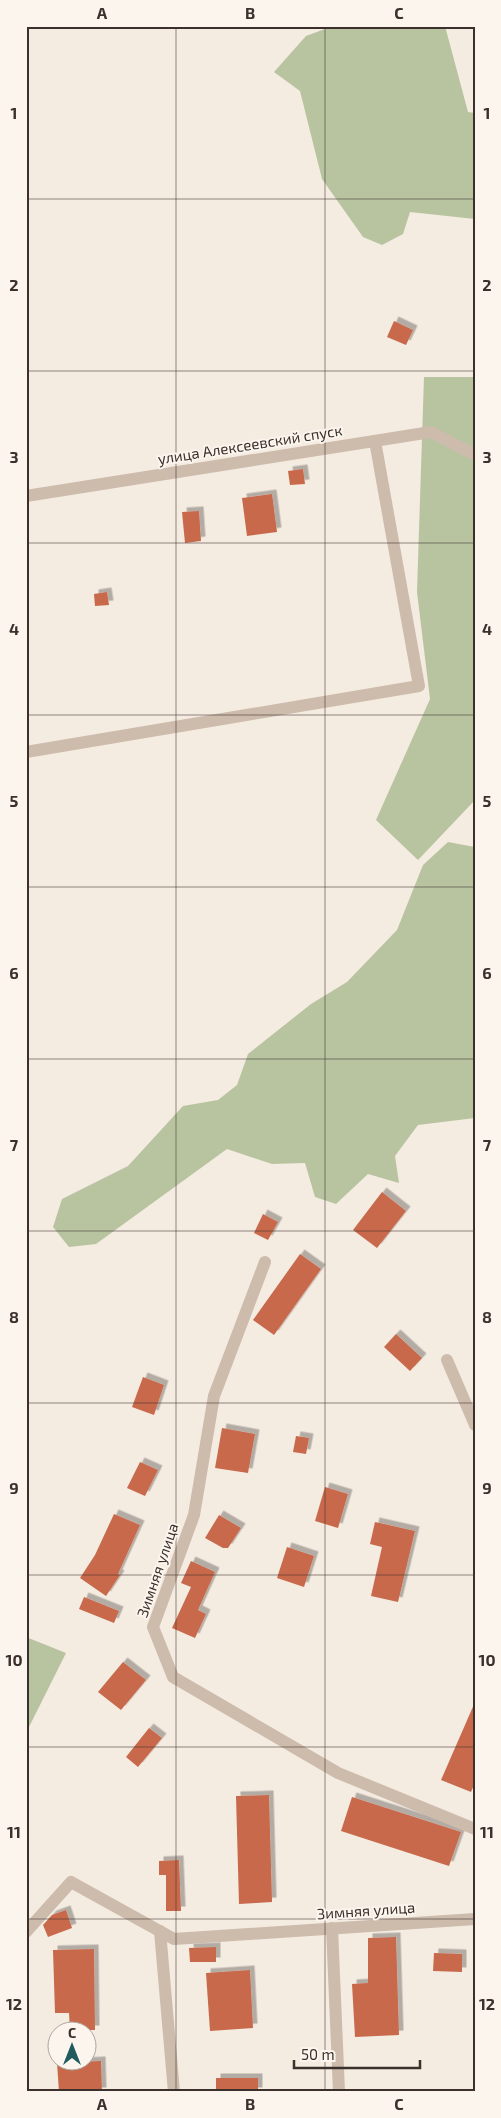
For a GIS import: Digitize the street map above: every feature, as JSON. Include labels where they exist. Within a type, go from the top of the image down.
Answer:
[{"type":"street","name":"улица Алексеевский спуск","points":[[26,496],[431,432],[475,454]]},
{"type":"street","points":[[26,752],[419,686],[375,441]]},
{"type":"street","name":"Зимняя улица","points":[[265,1262],[214,1396],[194,1515],[153,1627],[173,1677],[338,1773],[475,1829]]},
{"type":"street","points":[[447,1360],[475,1425]]},
{"type":"street","name":"Зимняя улица","points":[[26,1932],[71,1882],[174,1939],[475,1919]]},
{"type":"street","points":[[332,1928],[338,2092]]},
{"type":"street","points":[[160,1932],[174,2092]]},
{"type":"green space","points":[[333,26],[445,26],[468,112],[475,113],[475,219],[410,212],[403,234],[382,245],[363,237],[322,179],[300,91],[274,72],[306,36]]},
{"type":"green space","points":[[424,377],[475,377],[475,800],[418,860],[376,820],[430,699],[417,592]]},
{"type":"green space","points":[[448,842],[475,847],[475,1118],[418,1125],[395,1156],[399,1183],[368,1174],[336,1204],[315,1197],[305,1163],[272,1164],[227,1149],[96,1244],[69,1247],[53,1227],[62,1199],[128,1166],[183,1106],[218,1100],[237,1085],[248,1054],[311,1004],[347,982],[397,930],[423,865]]},
{"type":"green space","points":[[26,1637],[66,1653],[26,1733]]},
{"type":"building","points":[[394,321],[413,330],[406,345],[387,337]]},
{"type":"building","points":[[303,469],[305,484],[290,485],[288,471]]},
{"type":"building","points":[[272,494],[277,532],[247,536],[242,498]]},
{"type":"building","points":[[199,511],[201,541],[185,543],[182,512]]},
{"type":"building","points":[[107,592],[109,605],[95,606],[94,594]]},
{"type":"building","points":[[382,1192],[406,1211],[377,1248],[353,1230]]},
{"type":"building","points":[[263,1214],[278,1222],[268,1240],[254,1233]]},
{"type":"building","points":[[300,1254],[321,1269],[274,1335],[253,1320]]},
{"type":"building","points":[[396,1334],[422,1358],[410,1371],[384,1347]]},
{"type":"building","points":[[143,1377],[164,1385],[154,1415],[132,1407]]},
{"type":"building","points":[[222,1428],[255,1434],[248,1473],[215,1468]]},
{"type":"building","points":[[296,1436],[309,1438],[306,1454],[293,1452]]},
{"type":"building","points":[[140,1462],[158,1470],[145,1496],[127,1488]]},
{"type":"building","points":[[325,1487],[348,1494],[338,1528],[315,1521]]},
{"type":"building","points":[[114,1514],[140,1525],[118,1574],[120,1575],[106,1596],[80,1578],[95,1555]]},
{"type":"building","points":[[219,1515],[241,1528],[228,1548],[223,1548],[205,1538]]},
{"type":"building","points":[[375,1522],[415,1531],[398,1602],[371,1596],[382,1547],[370,1544]]},
{"type":"building","points":[[287,1547],[314,1556],[304,1587],[277,1578]]},
{"type":"building","points":[[191,1561],[215,1572],[198,1610],[206,1614],[195,1638],[172,1628],[191,1587],[181,1583]]},
{"type":"building","points":[[84,1597],[119,1611],[114,1623],[79,1609]]},
{"type":"building","points":[[123,1662],[146,1680],[121,1710],[98,1692]]},
{"type":"building","points":[[475,1702],[475,1783],[471,1792],[441,1780]]},
{"type":"building","points":[[149,1728],[162,1738],[138,1767],[126,1757]]},
{"type":"building","points":[[269,1795],[272,1902],[239,1904],[236,1796]]},
{"type":"building","points":[[352,1797],[461,1832],[449,1866],[341,1831]]},
{"type":"building","points":[[179,1860],[181,1911],[166,1911],[166,1875],[159,1875],[159,1861]]},
{"type":"building","points":[[66,1910],[72,1928],[48,1937],[43,1925],[52,1915]]},
{"type":"building","points":[[396,1937],[399,2035],[355,2037],[352,1984],[368,1983],[368,1938]]},
{"type":"building","points":[[216,1947],[216,1962],[190,1962],[189,1948]]},
{"type":"building","points":[[94,1949],[95,2020],[69,2020],[69,2013],[55,2013],[53,1950]]},
{"type":"building","points":[[434,1953],[462,1954],[462,1972],[433,1971]]},
{"type":"building","points":[[250,1970],[253,2028],[210,2031],[206,1973]]},
{"type":"building","points":[[98,2061],[101,2061],[102,2092],[59,2092],[57,2070],[98,2070]]},
{"type":"building","points":[[216,2078],[258,2078],[258,2092],[216,2092]]}]
